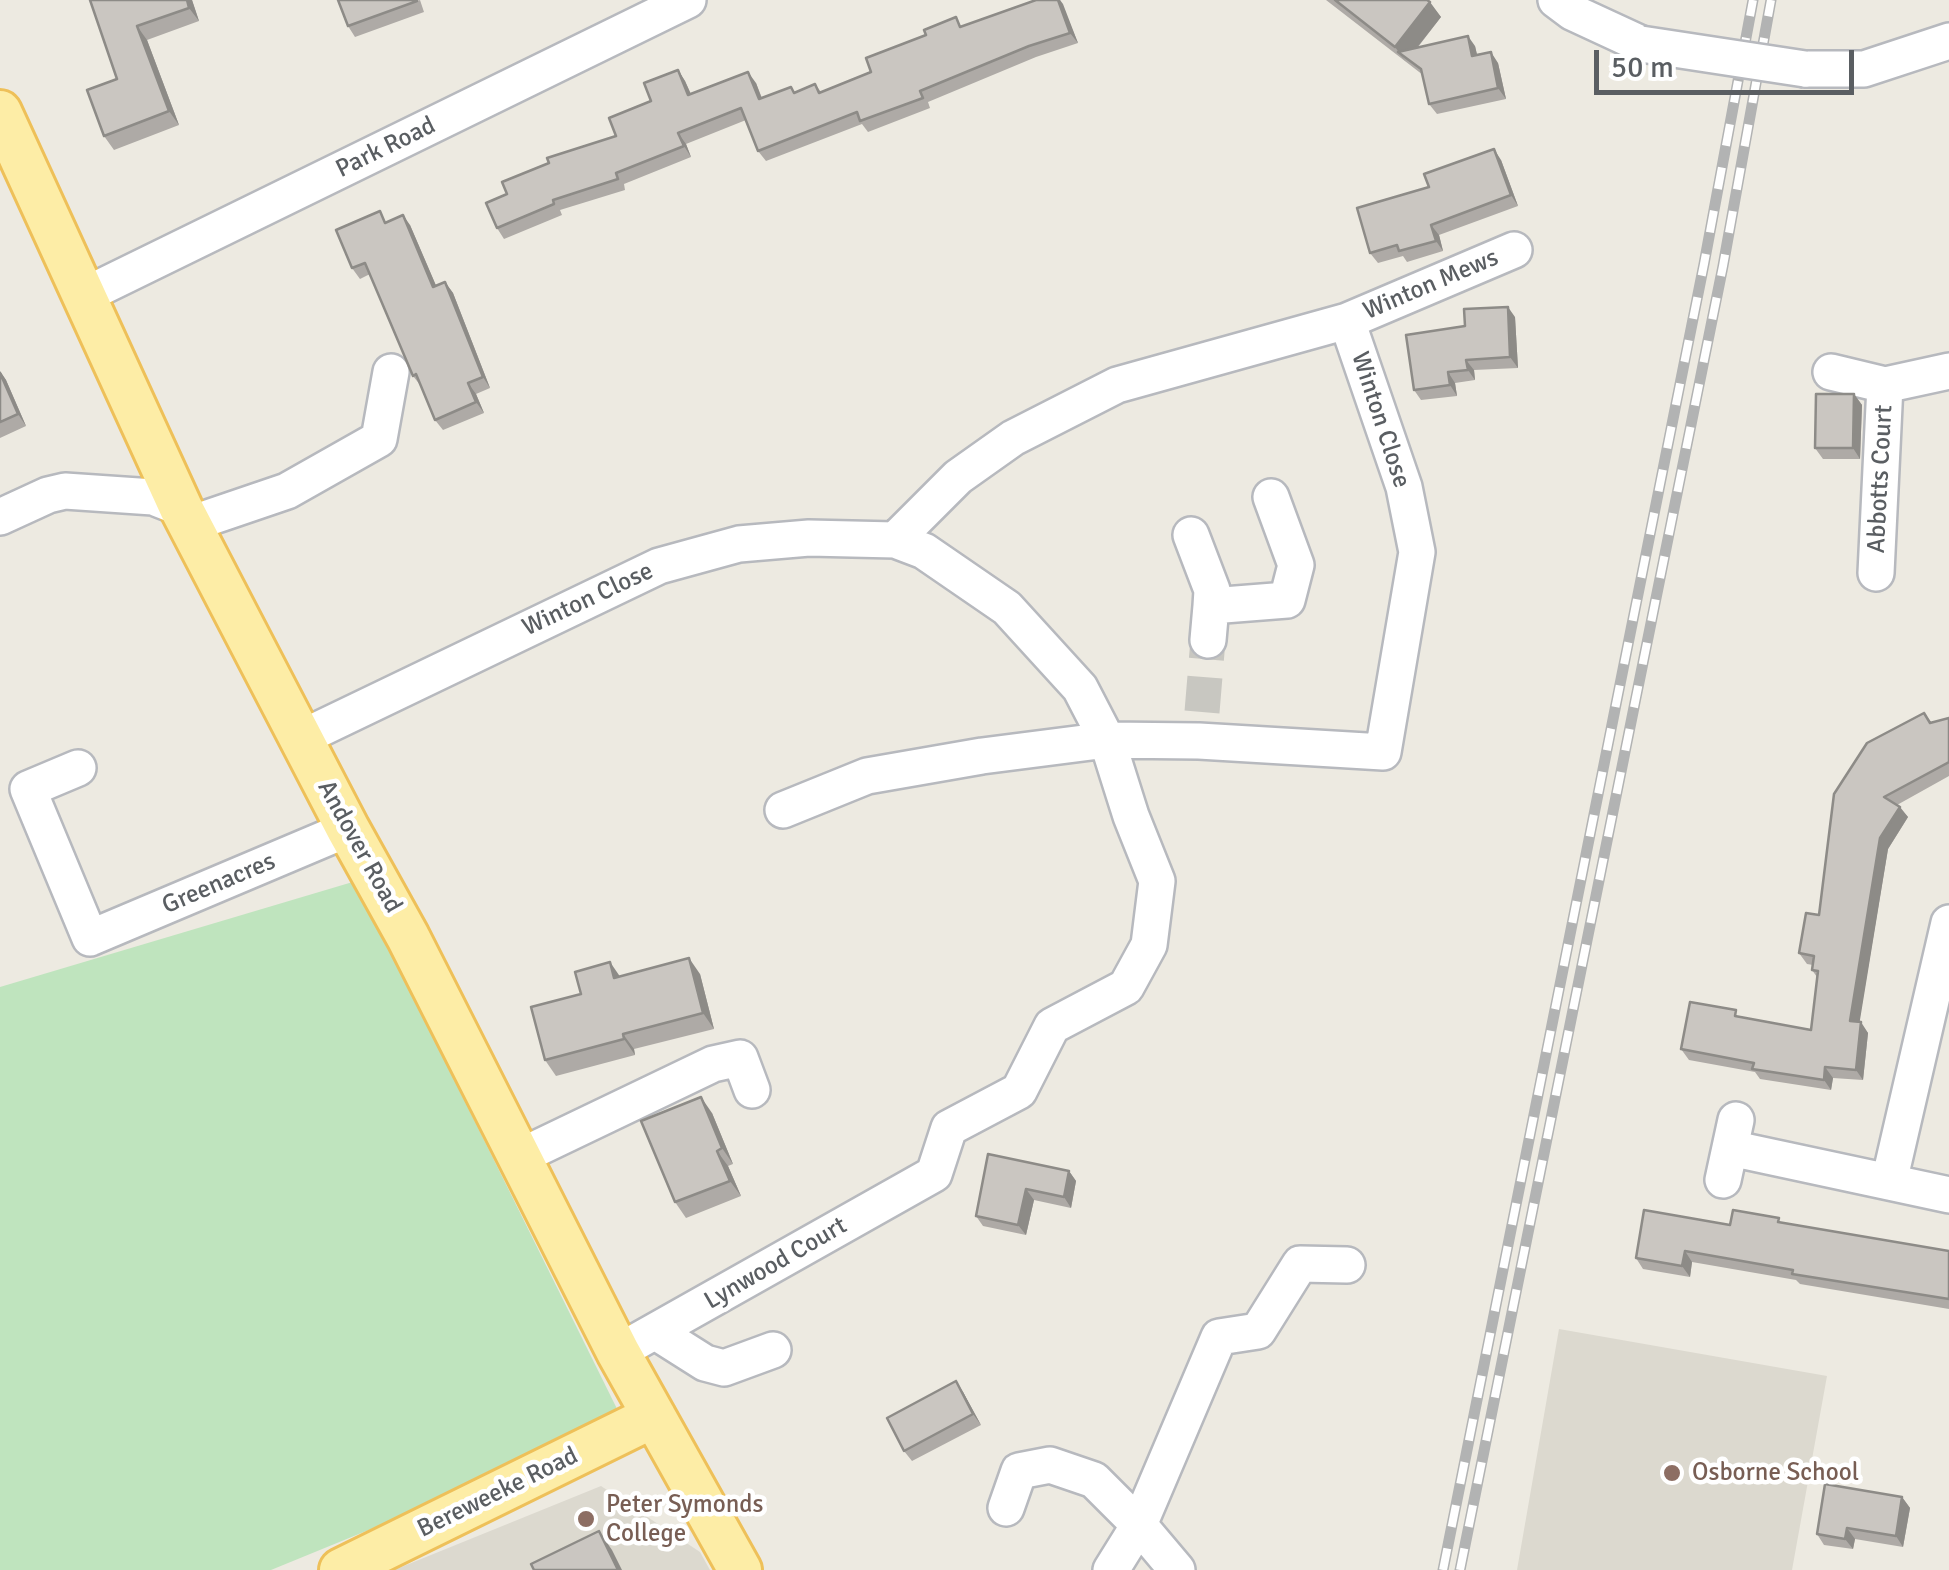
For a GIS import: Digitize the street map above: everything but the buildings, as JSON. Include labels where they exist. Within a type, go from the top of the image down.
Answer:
[{"type":"main road","name":"Andover Road","points":[[0,112],[185,516],[348,830],[408,936],[618,1352],[740,1570]]},
{"type":"main road","name":"Bereweeke Road","points":[[344,1569],[654,1416]]},
{"type":"street","name":"Park Road","points":[[83,296],[688,0]]},
{"type":"street","points":[[1556,0],[1572,12],[1641,44],[1805,69],[1864,69],[1949,41]]},
{"type":"street","name":"Winton Mews","points":[[1347,321],[1514,250]]},
{"type":"street","name":"Winton Close","points":[[783,810],[867,776],[982,756],[1200,727],[1383,752],[1417,552],[1404,487],[1347,321],[1117,385],[1013,438],[958,477],[895,540]]},
{"type":"street","name":"Abbotts Court","points":[[1832,372],[1886,385],[1949,371]]},
{"type":"street","points":[[0,517],[65,491],[154,497],[185,516],[287,491],[380,439],[391,372]]},
{"type":"street","name":"Abbotts Court","points":[[1876,572],[1886,385]]},
{"type":"street","points":[[1191,535],[1212,590],[1210,623],[1287,600],[1296,565],[1271,496]]},
{"type":"street","name":"Winton Close","points":[[301,738],[659,566],[739,544],[809,538],[895,540],[924,551],[1007,608],[1080,688],[1107,740]]},
{"type":"street","name":"Lynwood Court","points":[[618,1352],[934,1174],[950,1128],[1020,1091],[1052,1026],[1126,987],[1149,944],[1157,881],[1107,740]]},
{"type":"street","name":"Greenacres","points":[[78,768],[28,788],[90,938],[348,830]]},
{"type":"street","points":[[1890,1182],[1949,923]]},
{"type":"street","points":[[520,1157],[712,1064],[740,1058],[752,1090]]},
{"type":"street","points":[[1729,1149],[1949,1195]]},
{"type":"street","points":[[1111,1570],[1139,1524],[1219,1337],[1258,1331],[1300,1264],[1348,1265]]},
{"type":"street","points":[[656,1332],[704,1363],[724,1368],[773,1350]]},
{"type":"street","points":[[1006,1508],[1020,1471],[1050,1465],[1094,1480],[1139,1524],[1177,1570]]},
{"type":"shaded area","name":"Osborne School","points":[[1559,1329],[1827,1376],[1792,1570],[1517,1570]]},
{"type":"shaded area","name":"Peter Symonds College","points":[[601,1486],[700,1552],[710,1570],[394,1570]]},
{"type":"green space","name":"Peter Symonds College","points":[[356,881],[625,1425],[271,1570],[0,1570],[0,987]]},
{"type":"tunnel","points":[[1202,712],[1208,640]]},
{"type":"railway","points":[[1443,1570],[1704,264],[1753,0]]},
{"type":"railway","points":[[1460,1570],[1723,266],[1771,0]]},
{"type":"place","name":"Osborne School","points":[[1672,1473]]},
{"type":"place","name":"Peter Symonds College","points":[[586,1519]]}]
